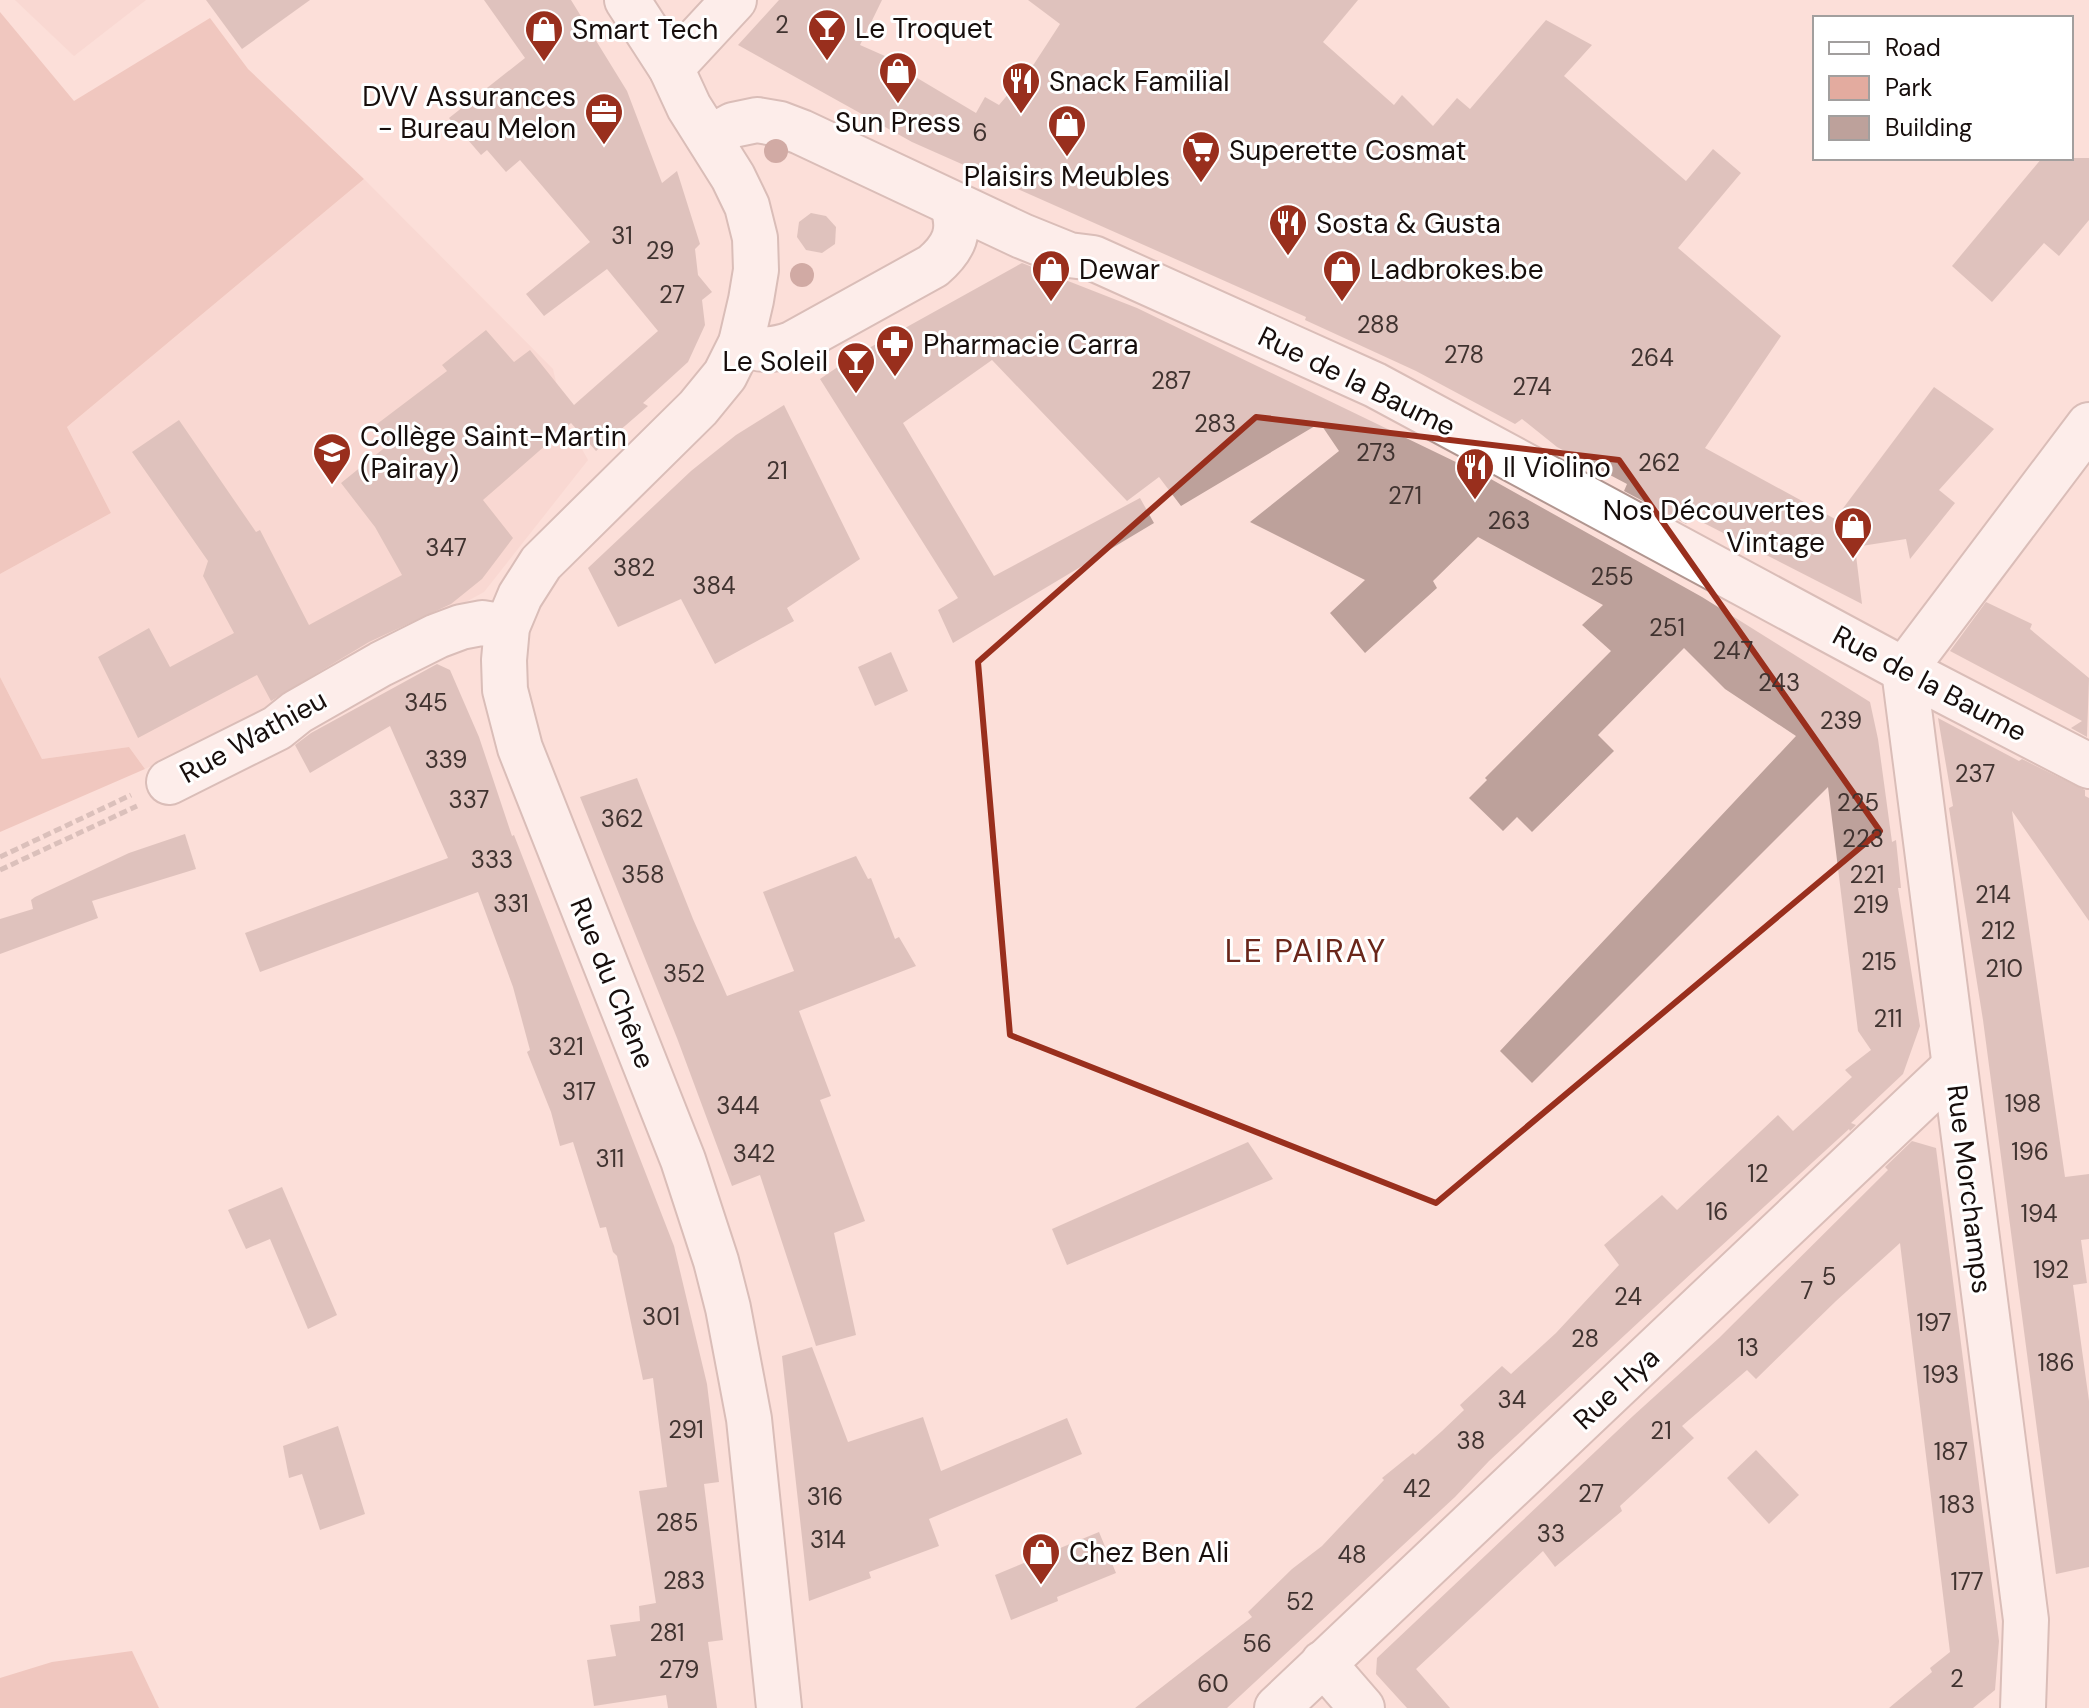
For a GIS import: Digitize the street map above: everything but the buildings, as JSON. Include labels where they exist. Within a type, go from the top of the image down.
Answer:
[{"type":"street","name":"Rue du Chêne","points":[[627,0],[671,68],[689,107],[747,206],[755,238],[756,270],[741,343],[725,375],[698,408],[541,563],[520,596],[507,627],[505,690],[520,748],[683,1160],[716,1261],[749,1419],[779,1708]]},
{"type":"street","points":[[671,68],[734,0]]},
{"type":"street","name":"Rue de la Baume","points":[[709,138],[733,125],[757,120],[780,124],[952,204],[1069,255],[1093,258],[1375,385],[2089,766]]},
{"type":"street","points":[[741,343],[758,350],[773,351],[792,344],[933,266],[948,253],[956,237],[958,220],[952,204]]},
{"type":"street","points":[[1904,670],[2089,425]]},
{"type":"street","name":"Rue Wathieu","points":[[169,782],[277,728],[297,712],[437,636],[482,623],[507,627]]},
{"type":"street","name":"Rue Morchamps","points":[[1904,670],[2026,1620],[2023,1708]]},
{"type":"street","name":"Rue Hya","points":[[1277,1708],[1954,1067]]},
{"type":"street","points":[[1323,1663],[1362,1708]]},
{"type":"path","name":"Rue Wathieu","points":[[0,857],[156,782],[169,782]]},
{"type":"path","points":[[0,870],[161,794],[169,782]]},
{"type":"highlighted area","points":[[1256,417],[1619,460],[1880,831],[1436,1203],[1010,1035],[978,662]]},
{"type":"shaded area","points":[[15,0],[146,0],[74,56]]},
{"type":"shaded area","name":"Collège Saint-Martin (Pairay)","points":[[364,179],[553,369],[564,417],[588,460],[484,592],[254,718],[145,769],[129,747],[42,759],[0,677],[0,574],[111,513],[67,427]]},
{"type":"green space","points":[[0,12],[74,101],[210,18],[248,69],[364,179],[67,427],[111,513],[0,574]]},
{"type":"green space","points":[[0,677],[42,759],[129,747],[145,769],[0,832]]},
{"type":"green space","points":[[132,1651],[159,1708],[0,1708],[0,1678],[52,1662]]},
{"type":"place","name":"Le Troquet","points":[[827,62]]},
{"type":"place","name":"Smart Tech","points":[[544,63]]},
{"type":"place","name":"Sun Press","points":[[898,105]]},
{"type":"place","name":"Snack Familial","points":[[1021,115]]},
{"type":"place","name":"DVV Assurances - Bureau Melon","points":[[604,146]]},
{"type":"place","name":"Plaisirs Meubles","points":[[1067,158]]},
{"type":"place","name":"Superette Cosmat","points":[[1201,184]]},
{"type":"place","name":"Sosta & Gusta","points":[[1288,257]]},
{"type":"place","name":"Dewar","points":[[1051,303]]},
{"type":"place","name":"Ladbrokes.be","points":[[1342,303]]},
{"type":"place","name":"Pharmacie Carra","points":[[895,378]]},
{"type":"place","name":"Le Soleil","points":[[856,395]]},
{"type":"place","name":"Collège Saint-Martin (Pairay)","points":[[332,486]]},
{"type":"place","name":"Il Violino","points":[[1475,501]]},
{"type":"place","name":"Nos Découvertes Vintage","points":[[1853,560]]},
{"type":"place","name":"Chez Ben Ali","points":[[1041,1586]]},
{"type":"district","name":"LE PAIRAY","points":[[1306,951]]}]
